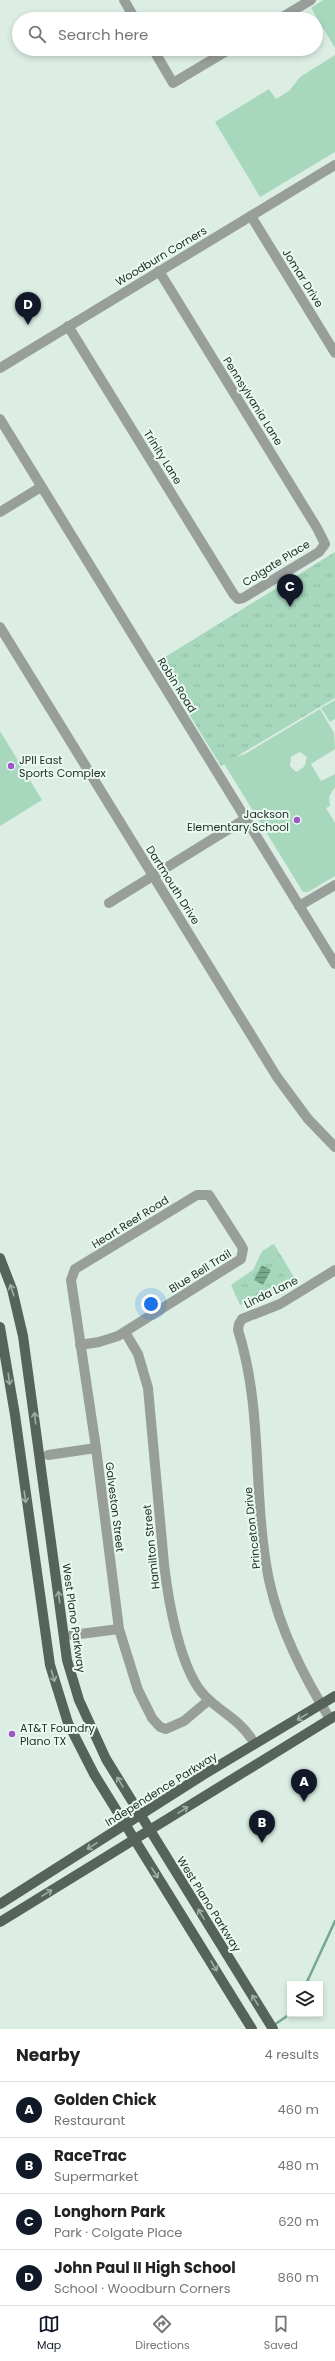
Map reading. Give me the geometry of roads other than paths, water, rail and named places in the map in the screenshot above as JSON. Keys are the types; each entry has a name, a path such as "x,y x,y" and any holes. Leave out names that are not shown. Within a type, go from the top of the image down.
{"main road":[{"name":"West Plano Parkway","path":"0,1258 15,1301 24,1336 70,1674 87,1719 106,1759 149,1831 273,2029"},
{"path":"0,1327 14,1408 50,1665 68,1724 84,1756 134,1840 205,1951 251,2027"},
{"name":"Independence Parkway","path":"0,1904 140,1815 335,1696"},
{"path":"0,1922 332,1717"},
{"path":"193,1933 211,1942 220,1943"},
{"path":"205,1951 216,1952 230,1959"}],"street":[{"path":"124,0 131,12"},
{"path":"291,12 311,0"},
{"path":"157,56 173,83 218,56"},
{"name":"Woodburn Corners","path":"0,368 335,165"},
{"name":"Jomar Drive","path":"251,216 335,353"},
{"name":"Pennsylvania Lane","path":"159,271 317,528 325,544"},
{"name":"Trinity Lane","path":"68,326 238,599"},
{"name":"Robin Road","path":"0,419 335,964"},
{"path":"0,512 41,487"},
{"name":"Colgate Place","path":"238,599 319,552 325,544"},
{"name":"Dartmouth Drive","path":"0,627 277,1077 308,1119 335,1147"},
{"path":"109,903 152,875 245,819"},
{"path":"299,906 335,884"},
{"name":"Heart Reef Road","path":"71,1276 75,1269 197,1195 205,1194 212,1198 241,1245 243,1254"},
{"name":"Blue Bell Trail","path":"80,1345 109,1339 125,1332 238,1262 243,1254"},
{"name":"Linda Lane","path":"239,1324 242,1320 299,1294 335,1271"},
{"name":"Galveston Street","path":"71,1276 96,1448 119,1629 138,1690 152,1718 160,1727 166,1729 184,1722 209,1700"},
{"name":"Princeton Drive","path":"239,1324 251,1381 262,1525 269,1579 286,1636 305,1677 321,1705 332,1717"},
{"name":"Hamilton Street","path":"125,1332 138,1354 148,1388 168,1593 190,1670 200,1691 209,1700 236,1720 251,1738"},
{"path":"48,1455 96,1448"},
{"path":"72,1635 119,1629"}],"waterway":[{"path":"307,1981 335,1921"},
{"path":"274,2025 287,2016"}],"place":[{"name":"John Paul II High School","path":"28,325"},
{"name":"Longhorn Park","path":"290,607"},
{"name":"JPII East Sports Complex","path":"11,766"},
{"name":"Jackson Elementary School","path":"297,820"},
{"name":"AT&T Foundry Plano TX","path":"12,1734"},
{"name":"Golden Chick","path":"304,1802"},
{"name":"RaceTrac","path":"262,1843"}]}
